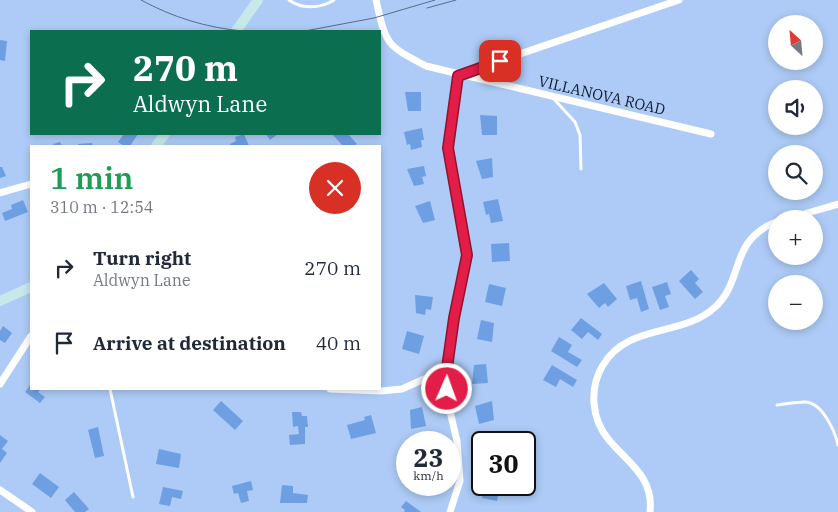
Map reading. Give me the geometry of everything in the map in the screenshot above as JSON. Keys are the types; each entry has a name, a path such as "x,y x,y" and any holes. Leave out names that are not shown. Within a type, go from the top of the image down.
{"main road":[{"path":"237,30 258,0"},
{"path":"0,301 30,287"}],"street":[{"name":"VILLANOVA ROAD","path":"376,0 384,31 392,46 426,66 458,76 711,134"},
{"path":"450,512 460,482 457,441 448,403 446,375 454,318 467,255 448,148 458,76 679,0"},
{"path":"0,193 30,184"},
{"path":"820,210 838,205"},
{"path":"650,512 650,496 643,477 633,463 605,435 598,421 594,396 598,375 609,356 624,343 653,331 696,319 715,307 728,288 746,245 757,232 768,226"},
{"path":"0,384 30,338"},
{"path":"356,390 381,391 402,389 424,379 446,375"},
{"path":"0,490 32,512"}],"lane":[{"path":"289,0 298,7 317,6 330,1"},
{"path":"553,98 575,122 580,135 581,169"},
{"path":"110,390 133,497"},
{"path":"777,405 806,402 814,404 833,430 838,445"}],"building":[{"path":"0,40 7,41 5,61 0,60"},
{"path":"405,92 421,92 421,111 408,111"},
{"path":"480,115 497,116 497,135 482,135"},
{"path":"422,128 424,140 421,140 422,147 411,150 410,144 407,145 404,132"},
{"path":"123,135 137,135 131,145 122,145 118,142"},
{"path":"244,135 249,145 230,145 236,141 235,137"},
{"path":"267,135 277,135 270,140"},
{"path":"333,135 349,135 357,144 356,145 342,145"},
{"path":"60,142 62,145 54,145"},
{"path":"92,143 93,145 78,145"},
{"path":"492,158 493,177 482,179 476,161"},
{"path":"424,166 426,176 422,177 424,184 414,186 407,169"},
{"path":"0,167 2,167 6,176 0,178"},
{"path":"498,199 503,221 491,223 489,214 486,215 483,202"},
{"path":"23,200 28,212 5,221 2,213 12,209 11,205"},
{"path":"430,201 435,220 423,223 415,206"},
{"path":"509,243 510,261 492,262 491,244"},
{"path":"691,270 699,279 695,283 703,292 695,299 679,281"},
{"path":"641,281 649,309 641,312 637,298 630,300 626,286"},
{"path":"667,282 671,294 665,296 669,307 660,310 652,287"},
{"path":"604,283 617,299 608,307 605,303 599,308 587,294"},
{"path":"489,284 506,288 502,306 485,302"},
{"path":"415,295 433,297 431,310 426,309 425,315 416,313"},
{"path":"581,318 602,334 598,340 588,332 582,339 571,330"},
{"path":"481,320 494,323 492,342 477,339"},
{"path":"3,326 12,333 5,343 0,340 0,331"},
{"path":"407,331 424,336 419,354 402,349"},
{"path":"559,337 572,345 568,352 582,360 577,367 551,351"},
{"path":"486,364 488,383 472,384 474,365"},
{"path":"552,365 577,380 573,387 560,379 556,387 543,380"},
{"path":"30,385 30,390 40,390 38,392 45,397 40,403 25,392"},
{"path":"221,401 243,421 235,430 213,410"},
{"path":"492,401 494,420 479,424 475,406"},
{"path":"422,407 426,426 411,429 410,410"},
{"path":"292,412 301,412 302,416 307,416 308,427 305,427 305,444 290,445 289,435 299,434 298,426 293,427"},
{"path":"371,415 376,433 351,439 347,425 365,420 364,417"},
{"path":"98,427 104,456 95,458 88,430"},
{"path":"0,435 8,441 2,449 7,453 0,463"},
{"path":"159,449 181,454 179,468 156,464"},
{"path":"40,473 59,487 51,498 32,484"},
{"path":"251,481 253,490 247,491 249,501 241,503 238,493 234,494 232,486"},
{"path":"282,485 293,486 293,493 308,495 307,503 280,503"},
{"path":"163,487 183,491 181,499 172,497 170,506 159,504"},
{"path":"74,492 89,509 85,512 75,512 65,500"},
{"path":"482,496 498,496 497,501 482,498"},
{"path":"406,501 421,512 404,512 405,510 401,507"}],"tram line":[{"path":"141,0 165,12 190,21 236,30"},
{"path":"310,30 374,18 435,0"},
{"path":"427,8 456,0"}],"route":[{"path":"447,389 446,375 454,318 467,255 448,148 458,76 500,61"}]}
